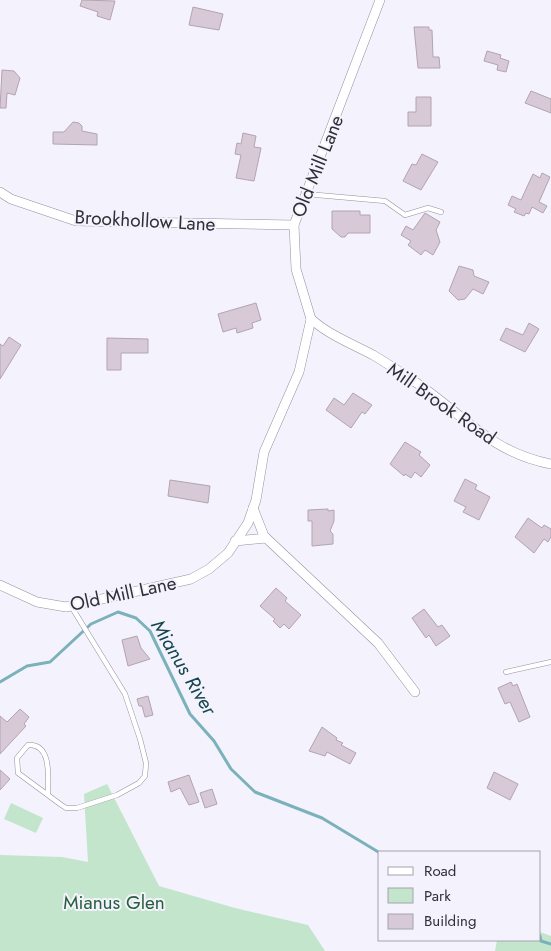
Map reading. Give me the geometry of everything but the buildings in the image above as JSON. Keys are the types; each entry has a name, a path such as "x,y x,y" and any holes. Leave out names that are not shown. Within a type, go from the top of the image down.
{"street":[{"name":"Old Mill Lane","path":"0,584 37,602 51,606 71,606 191,579 209,569 228,553 248,523 253,508 264,452 299,372 310,319 296,269 294,225 380,0"},
{"name":"Brookhollow Lane","path":"0,192 11,199 76,221 294,225"},
{"name":"Mill Brook Road","path":"310,319 322,328 376,357 424,387 490,441 538,461 551,464"},
{"path":"253,508 266,538 378,643 415,692"},
{"path":"235,542 266,538"}],"lane":[{"path":"306,194 385,201 405,215 419,209 433,208 441,212"},
{"path":"48,793 46,759 40,748 34,744 28,745 16,758 16,768 25,778 66,808 77,808 117,795 139,784 144,776 146,763 125,694 71,606"},
{"path":"506,672 551,662"}],"green space":[{"name":"Mianus Glen","path":"107,784 159,886 235,908 308,925 325,951 0,951 0,855 62,857 88,862 84,794"},
{"path":"11,803 43,818 36,833 4,819"},
{"path":"541,932 551,936 551,951 495,951 497,941 541,941"}],"waterway":[{"name":"Mianus River","path":"0,682 27,666 50,662 91,624 118,612 136,618 150,631 190,714 214,741 231,769 255,792 322,818 378,852"},
{"name":"Mianus River","path":"541,941 551,944"}]}
